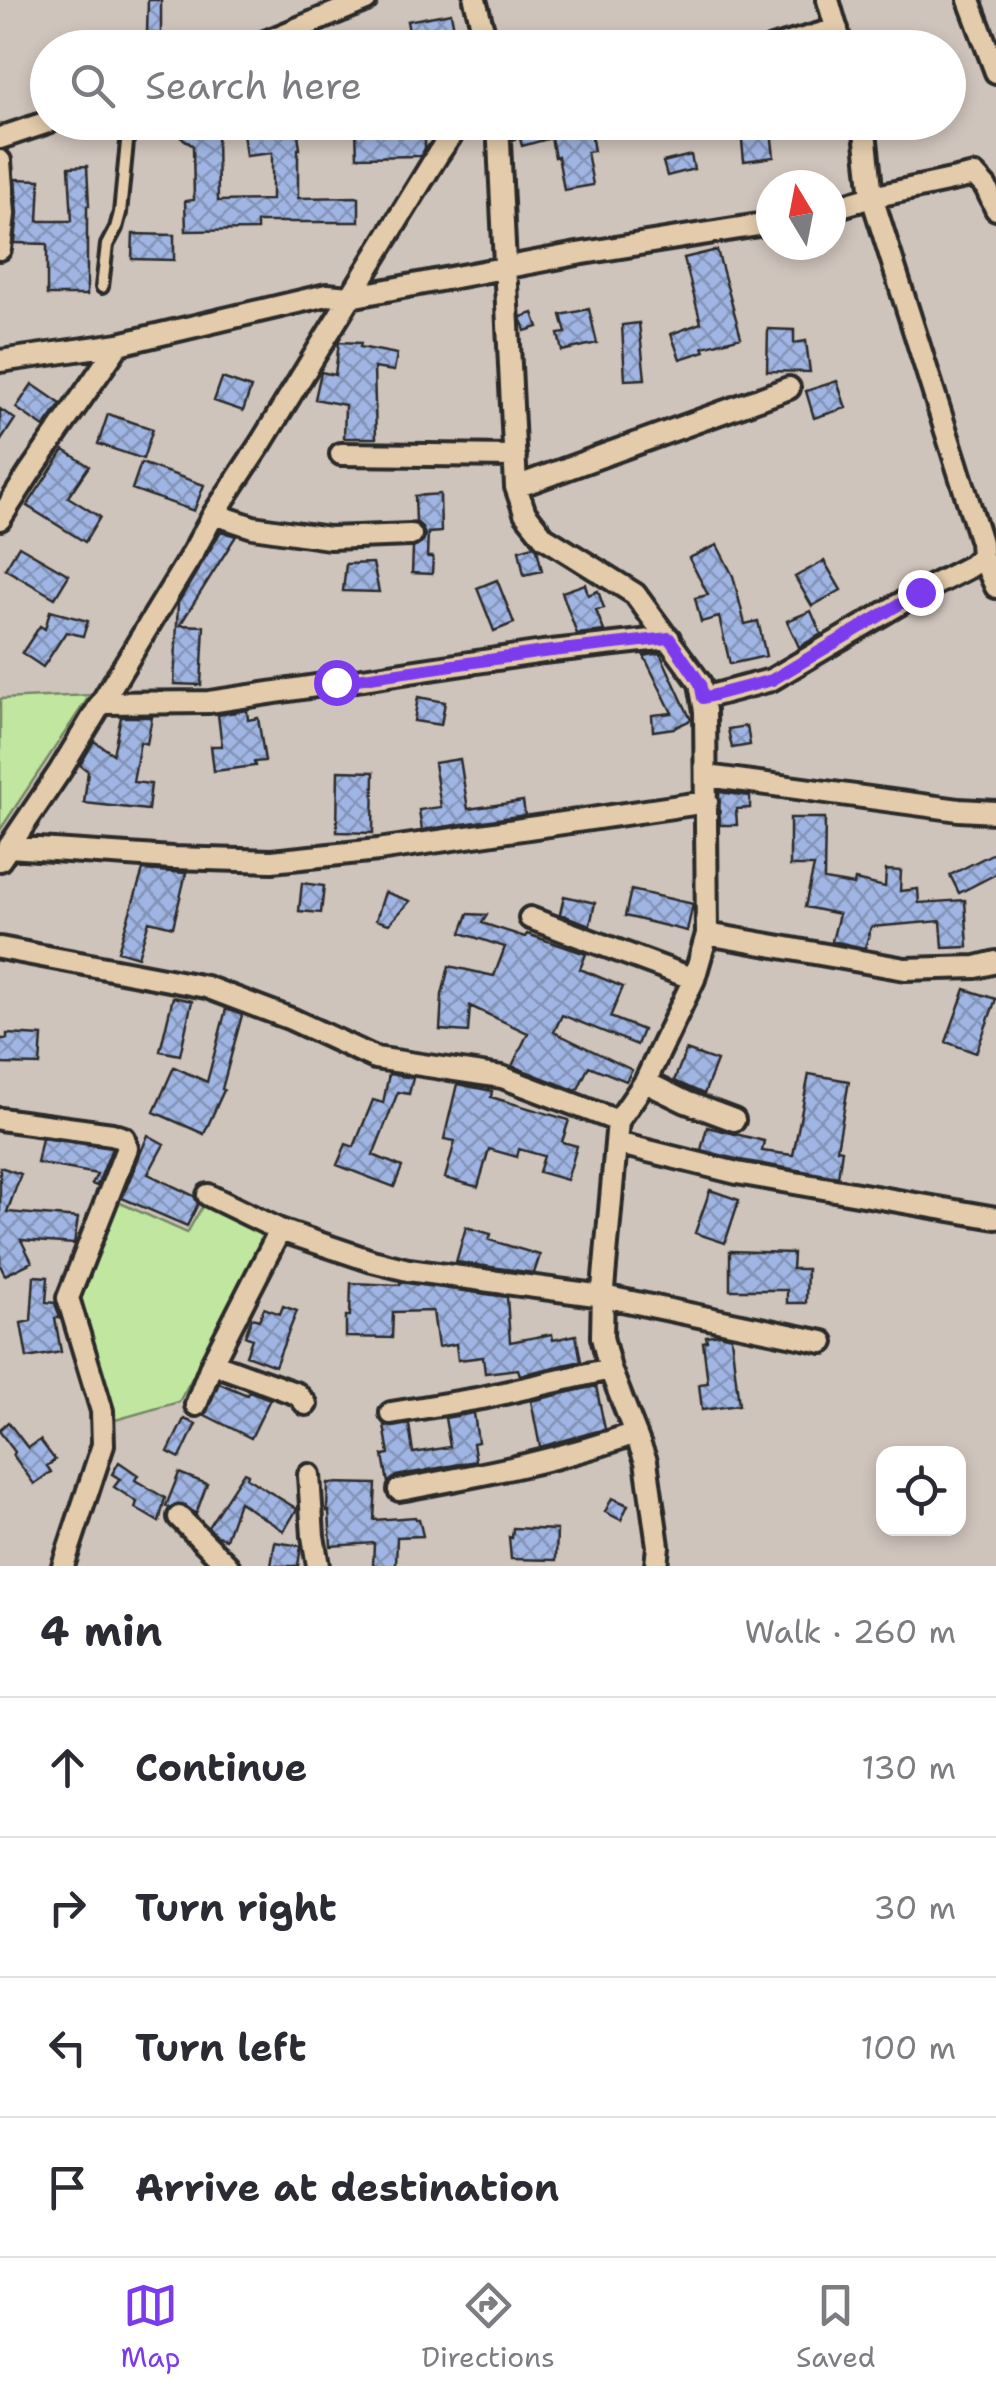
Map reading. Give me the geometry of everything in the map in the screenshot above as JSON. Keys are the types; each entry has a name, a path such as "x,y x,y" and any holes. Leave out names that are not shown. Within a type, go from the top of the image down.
{"street":[{"path":"294,30 366,0"},
{"path":"475,0 483,30"},
{"path":"828,0 837,30"},
{"path":"969,0 996,72"},
{"path":"0,138 30,128"},
{"path":"4,854 60,771 214,514 448,140"},
{"path":"499,140 516,487 526,513 544,537 635,594 700,683 705,711 707,934 694,979 644,1082 618,1121 603,1296 602,1337 610,1368 646,1461 658,1546 656,1566"},
{"path":"866,140 872,198 981,542 982,556 996,588"},
{"path":"0,162 4,214 0,249"},
{"path":"846,205 996,167"},
{"path":"974,175 986,187 996,209"},
{"path":"0,361 119,344 328,295 350,297 507,266 756,226"},
{"path":"0,520 119,344"},
{"path":"516,487 789,388"},
{"path":"341,454 514,456"},
{"path":"214,514 253,527 329,538 411,536"},
{"path":"703,698 772,680 971,566 982,556"},
{"path":"102,703 209,702 543,652 669,638"},
{"path":"706,776 996,812"},
{"path":"4,854 272,861 378,850 707,802"},
{"path":"530,918 694,979"},
{"path":"707,934 905,968 976,967 996,962"},
{"path":"0,948 206,987 291,1019 375,1058 502,1077 618,1121"},
{"path":"644,1082 734,1120"},
{"path":"0,1120 112,1134 124,1138 128,1148 68,1298 102,1411 103,1445 64,1566"},
{"path":"616,1143 736,1173 996,1218"},
{"path":"208,1194 280,1230 408,1270 603,1296 823,1342"},
{"path":"196,1405 212,1363 280,1230"},
{"path":"212,1363 297,1394 306,1404"},
{"path":"391,1413 482,1398 610,1368"},
{"path":"399,1490 543,1461 635,1433"},
{"path":"309,1475 312,1536 318,1566"},
{"path":"179,1518 228,1566"}],"lane":[{"path":"102,286 107,244 120,213 128,140"}],"green space":[{"path":"90,695 0,830 0,699"},
{"path":"206,1200 272,1230 179,1402 112,1421 81,1298 116,1201 187,1233"}],"building":[{"path":"148,0 161,0 161,30 147,30"},
{"path":"451,13 454,30 409,30 407,21"},
{"path":"185,140 217,140 218,201 272,200 272,153 246,156 244,140 299,140 298,198 359,197 359,222 257,222 257,230 186,231 185,201 194,200 193,146"},
{"path":"356,140 425,140 421,156 357,157"},
{"path":"520,140 544,140 522,146"},
{"path":"551,140 592,140 594,151 587,152 593,185 564,190 558,156 555,157"},
{"path":"742,140 772,140 774,157 744,161"},
{"path":"691,155 694,169 667,176 663,162"},
{"path":"87,166 87,295 47,295 47,244 15,243 15,179 40,180 38,221 72,221 69,167"},
{"path":"133,234 174,235 174,260 132,259"},
{"path":"717,250 741,337 703,347 705,351 680,359 671,334 701,323 684,258"},
{"path":"589,309 597,343 562,351 558,334 566,333 561,315"},
{"path":"533,313 538,327 525,331 521,317"},
{"path":"639,323 645,379 625,380 622,325"},
{"path":"768,329 794,330 794,343 806,341 810,372 767,371"},
{"path":"339,342 361,343 360,347 397,354 394,371 374,368 376,438 344,438 345,405 315,399 321,372 335,375"},
{"path":"222,378 251,388 243,411 214,401"},
{"path":"837,381 846,408 814,418 806,391"},
{"path":"32,384 61,404 44,427 16,408"},
{"path":"0,409 15,419 0,442"},
{"path":"108,414 153,429 143,459 98,444"},
{"path":"64,450 89,466 68,497 100,517 85,542 27,506"},
{"path":"141,463 204,485 194,511 132,489"},
{"path":"440,494 441,532 428,533 427,557 433,557 432,574 412,573 413,548 423,542 425,535 416,522 415,496"},
{"path":"221,531 236,536 180,625 204,626 201,685 174,684 178,603"},
{"path":"717,545 733,576 745,624 758,621 766,656 730,664 719,617 701,622 695,598 708,595 689,558"},
{"path":"19,546 69,575 55,598 5,569"},
{"path":"534,546 542,571 524,575 519,550"},
{"path":"824,561 841,590 812,606 795,577"},
{"path":"373,563 379,592 343,591 346,564"},
{"path":"497,580 514,623 494,631 477,588"},
{"path":"585,584 588,595 598,591 604,608 596,610 604,631 577,634 562,592"},
{"path":"50,611 88,621 83,636 66,632 43,667 22,653 40,626 45,629"},
{"path":"811,611 821,634 799,647 787,621"},
{"path":"660,653 691,720 653,731 652,715 672,713 644,656"},
{"path":"418,697 445,702 441,725 414,721"},
{"path":"247,710 248,720 258,718 265,761 214,771 211,746 222,746 218,715"},
{"path":"121,717 152,717 147,744 140,742 133,782 151,784 148,810 84,803 88,771 80,765 94,741 113,754"},
{"path":"747,726 750,745 732,748 728,729"},
{"path":"460,759 468,809 523,801 525,815 422,830 419,810 441,807 434,763"},
{"path":"338,771 374,772 373,833 337,832"},
{"path":"719,792 750,796 750,808 736,809 737,825 720,825"},
{"path":"790,818 825,818 824,880 854,885 855,880 885,887 886,870 901,871 900,891 918,889 919,903 965,900 968,947 943,948 941,921 871,927 865,948 832,941 839,914 805,907 814,866 790,866"},
{"path":"996,852 996,874 959,893 950,875"},
{"path":"143,870 186,873 173,927 149,921 138,957 118,951"},
{"path":"302,883 324,886 321,913 299,911"},
{"path":"631,890 693,904 687,931 625,916"},
{"path":"385,892 410,901 389,924 376,920"},
{"path":"564,896 595,903 590,925 560,914"},
{"path":"468,914 487,915 482,923 586,954 580,969 623,987 610,1017 643,1030 637,1045 562,1015 554,1032 632,1070 626,1081 589,1066 577,1091 512,1066 528,1033 470,1006 468,1032 440,1030 449,966 494,976 505,947 461,933"},
{"path":"965,989 996,999 976,1053 946,1042"},
{"path":"173,997 192,1001 180,1055 160,1051"},
{"path":"226,1009 242,1015 224,1090 204,1134 154,1112 174,1067 207,1082"},
{"path":"7,1034 42,1036 40,1065 0,1064 0,1039 7,1039"},
{"path":"686,1050 717,1061 704,1094 674,1081"},
{"path":"389,1074 413,1078 409,1094 398,1092 373,1155 402,1167 394,1187 337,1165 346,1144 354,1147 373,1100 383,1103"},
{"path":"809,1074 849,1081 837,1149 842,1150 838,1177 701,1150 707,1127 764,1141 762,1151 793,1155"},
{"path":"457,1084 492,1091 491,1097 569,1120 562,1142 577,1146 567,1180 539,1172 544,1156 519,1149 517,1157 489,1149 478,1187 445,1178 455,1141 444,1139"},
{"path":"148,1135 164,1144 148,1174 194,1196 198,1204 187,1226 122,1198"},
{"path":"42,1138 112,1148 97,1186 92,1184 97,1174 37,1163"},
{"path":"0,1167 21,1174 7,1212 78,1218 74,1244 21,1240 32,1262 5,1275 0,1265"},
{"path":"710,1190 739,1200 725,1243 695,1233"},
{"path":"466,1227 491,1234 489,1240 540,1255 534,1273 456,1262"},
{"path":"730,1251 793,1253 792,1269 807,1269 806,1303 787,1303 787,1290 730,1290"},
{"path":"34,1276 48,1277 46,1302 55,1303 60,1318 55,1318 61,1352 27,1358 21,1323 31,1321"},
{"path":"400,1282 507,1297 510,1342 552,1334 553,1340 576,1335 581,1361 520,1375 518,1369 485,1373 483,1357 458,1360 456,1344 438,1347 433,1311 393,1312 392,1338 346,1337 351,1283"},
{"path":"283,1306 297,1311 275,1366 246,1355 252,1339 245,1336 252,1318 259,1320 264,1308 280,1314"},
{"path":"706,1336 731,1337 739,1405 702,1410 699,1384 708,1383 703,1342 707,1341"},
{"path":"219,1383 247,1395 249,1391 270,1399 251,1438 205,1415"},
{"path":"596,1386 605,1429 540,1447 531,1401"},
{"path":"474,1413 476,1461 396,1476 388,1483 383,1455 389,1454 384,1425 409,1424 413,1453 450,1447 445,1418"},
{"path":"184,1419 196,1424 180,1458 168,1452"},
{"path":"8,1422 28,1448 40,1440 55,1460 47,1466 51,1472 34,1484 0,1432"},
{"path":"119,1462 138,1475 135,1480 165,1498 159,1522 135,1508 137,1502 114,1487 120,1479 112,1474"},
{"path":"244,1472 247,1478 297,1509 284,1531 239,1502 226,1539 208,1527"},
{"path":"179,1473 207,1484 196,1514 182,1504 166,1506"},
{"path":"328,1483 376,1484 374,1520 415,1517 423,1536 397,1537 396,1566 373,1566 374,1543 331,1546"},
{"path":"612,1498 628,1505 621,1520 605,1512"},
{"path":"513,1528 557,1530 556,1560 511,1559 509,1537 512,1538"},
{"path":"275,1542 301,1546 298,1566 271,1566"}],"route":[{"path":"336,682 669,638 700,683 703,698 772,680 920,592"}]}
